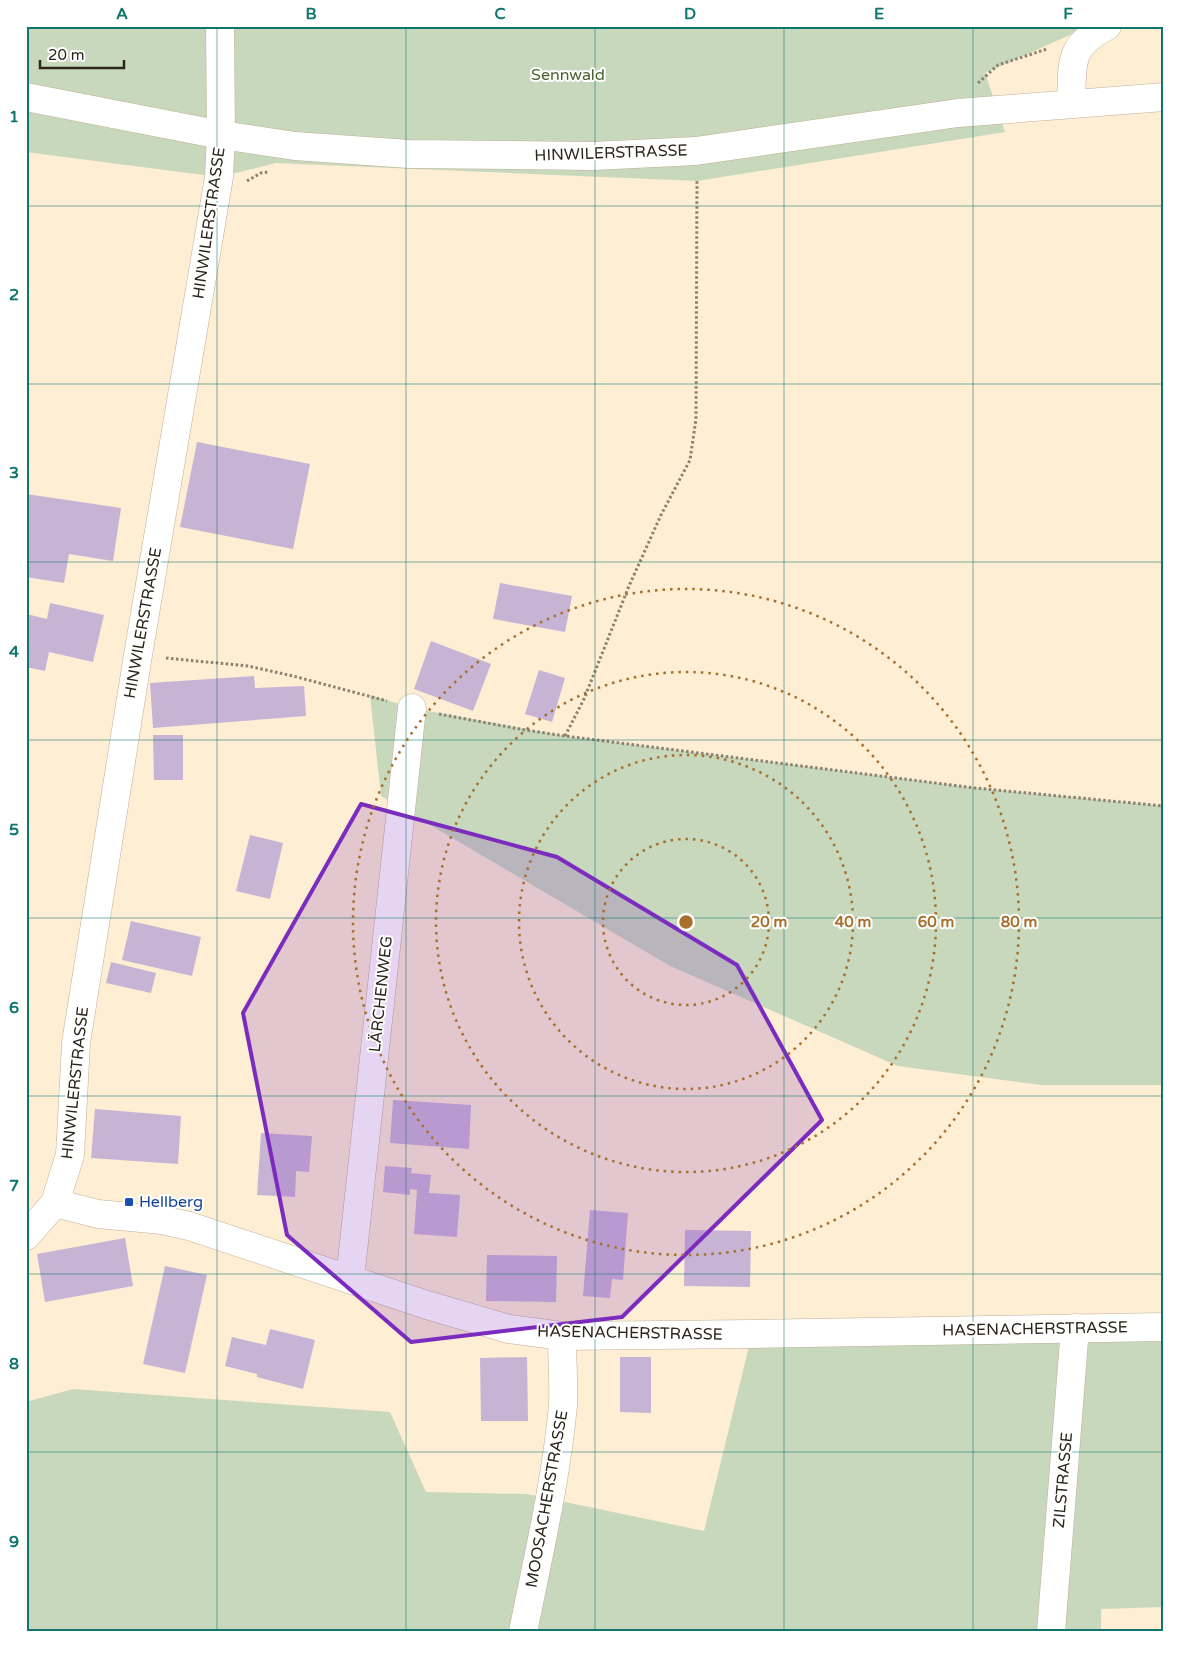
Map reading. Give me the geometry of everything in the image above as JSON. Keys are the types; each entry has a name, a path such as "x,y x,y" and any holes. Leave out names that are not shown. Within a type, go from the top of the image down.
{"street":[{"path":"26,97 221,135 220,26"},
{"path":"1071,103 1073,61 1079,46 1092,34 1107,26"},
{"name":"HINWILERSTRASSE","path":"26,1236 55,1203 70,1155 76,1044 138,655 219,177 221,135 295,146 370,152 593,156 696,151 958,114 1071,103 1164,97"},
{"name":"LÄRCHENWEG","path":"350,1279 412,708"},
{"name":"HASENACHERSTRASSE","path":"55,1203 98,1214 162,1220 189,1226 427,1306 509,1329 562,1336 806,1334 1164,1327"},
{"name":"ZILSTRASSE","path":"1051,1632 1075,1328"},
{"name":"MOOSACHERSTRASSE","path":"523,1632 550,1500 558,1442 563,1403 562,1336"}],"path":[{"path":"975,86 998,65 1069,43 1079,46"},
{"path":"565,736 584,699 629,586 661,515 690,460 696,420 697,181"},
{"path":"138,655 248,666 322,683 412,708 565,736 975,788 1164,806"}],"highlighted area":[{"path":"361,804 557,857 737,965 822,1120 622,1317 411,1342 287,1235 243,1013"}],"green space":[{"name":"Sennwald","path":"26,26 1090,26 985,73 1005,132 697,181 276,163 219,177 26,152"},
{"path":"370,695 412,708 565,736 975,788 1164,806 1164,1085 1041,1085 898,1066 670,966 381,796"},
{"path":"1164,1327 1164,1607 1101,1609 1101,1632 26,1632 26,1402 73,1389 390,1412 426,1492 527,1494 704,1531 752,1334"}],"building":[{"path":"197,442 310,464 293,549 180,527"},
{"path":"26,494 121,508 113,561 69,554 64,583 26,577"},
{"path":"500,583 572,596 565,632 493,619"},
{"path":"50,603 104,615 93,662 49,652 45,671 26,667 26,614 47,619"},
{"path":"431,641 491,664 473,711 414,689"},
{"path":"539,670 565,678 552,722 525,714"},
{"path":"254,676 255,688 304,686 306,716 153,728 150,683"},
{"path":"153,735 183,735 183,780 154,780"},
{"path":"250,835 283,843 270,899 236,891"},
{"path":"131,921 201,937 192,976 122,960"},
{"path":"111,962 156,973 151,993 106,983"},
{"path":"393,1100 471,1105 469,1149 390,1143"},
{"path":"95,1109 181,1116 178,1164 91,1158"},
{"path":"261,1133 312,1136 309,1172 296,1171 295,1197 257,1195"},
{"path":"385,1166 412,1168 411,1173 431,1175 429,1193 460,1195 457,1237 414,1234 417,1190 410,1189 410,1195 383,1192"},
{"path":"590,1210 628,1213 623,1280 612,1279 610,1298 583,1296"},
{"path":"685,1230 751,1231 750,1287 684,1286"},
{"path":"125,1238 133,1286 45,1302 37,1254"},
{"path":"487,1255 557,1256 556,1302 486,1301"},
{"path":"165,1266 207,1275 185,1373 143,1364"},
{"path":"270,1329 315,1340 303,1389 257,1377 257,1374 225,1366 232,1337 266,1345"},
{"path":"527,1357 528,1421 481,1421 480,1358"},
{"path":"620,1357 651,1357 651,1413 620,1412"}],"place":[{"name":"Hellberg","path":"129,1202"}]}
